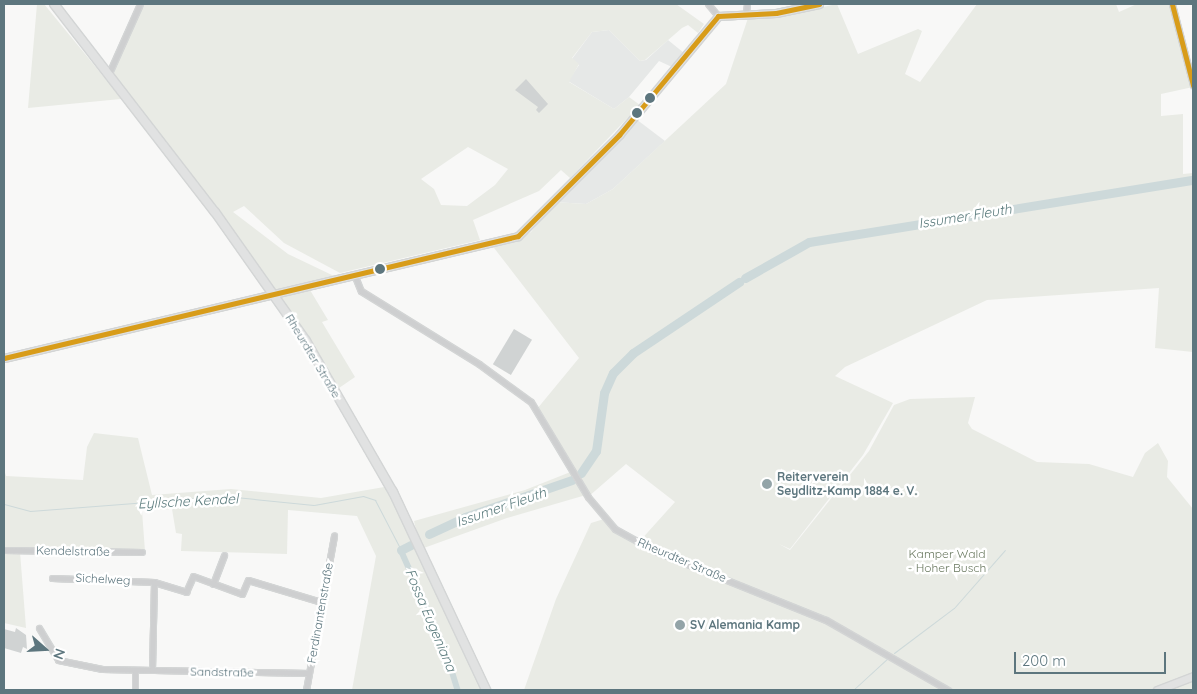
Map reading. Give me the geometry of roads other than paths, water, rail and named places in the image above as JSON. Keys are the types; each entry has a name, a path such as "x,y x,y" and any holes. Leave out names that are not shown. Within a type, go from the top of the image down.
{"main road":[{"name":"Rheurdter Straße","path":"54,4 110,71 274,293 393,492 486,690"}],"street":[{"path":"110,71 140,4"},
{"path":"708,4 718,16"},
{"path":"746,13 747,4"},
{"path":"4,358 354,274 511,239 526,231 619,135 718,16 746,13 776,14 819,4"},
{"path":"1172,4 1193,86"},
{"name":"Rheurdter Straße","path":"354,274 361,291 479,364 531,402 588,498 615,529 655,551 826,620 948,690"},
{"name":"Ferdinantenstraße","path":"306,690 334,536"},
{"name":"Kendelstraße","path":"4,550 142,552"},
{"path":"224,554 212,584 242,594 248,580 321,602"},
{"name":"Sichelweg","path":"52,578 154,582 186,592 193,576 212,584"},
{"path":"152,670 154,582"},
{"name":"Sandstraße","path":"39,628 58,660 136,672 152,670 309,673"},
{"path":"135,690 136,672"},
{"path":"1157,690 1193,676"}],"waterway":[{"name":"Issumer Fleuth","path":"745,278 809,242 1193,180"},
{"name":"Issumer Fleuth","path":"581,473 596,451 604,393 613,373 633,353 739,282"},
{"name":"Issumer Fleuth","path":"429,534 465,517 572,480"},
{"name":"Eyllsche Kendel","path":"4,504 30,511 225,496 314,505 363,496 375,500 401,550"},
{"name":"Issumer Fleuth","path":"401,550 411,545"},
{"name":"Fossa Eugeniana","path":"401,550 445,648 458,690"},
{"path":"894,653 954,608 1005,550"},
{"path":"853,690 887,659"}],"place":[{"name":"Reiterverein Seydlitz-Kamp 1884 e. V.","path":"767,484"},
{"name":"SV Alemania Kamp","path":"680,625"}],"park label":[{"name":"Kamper Wald - Hoher Busch","path":"947,561"}]}
